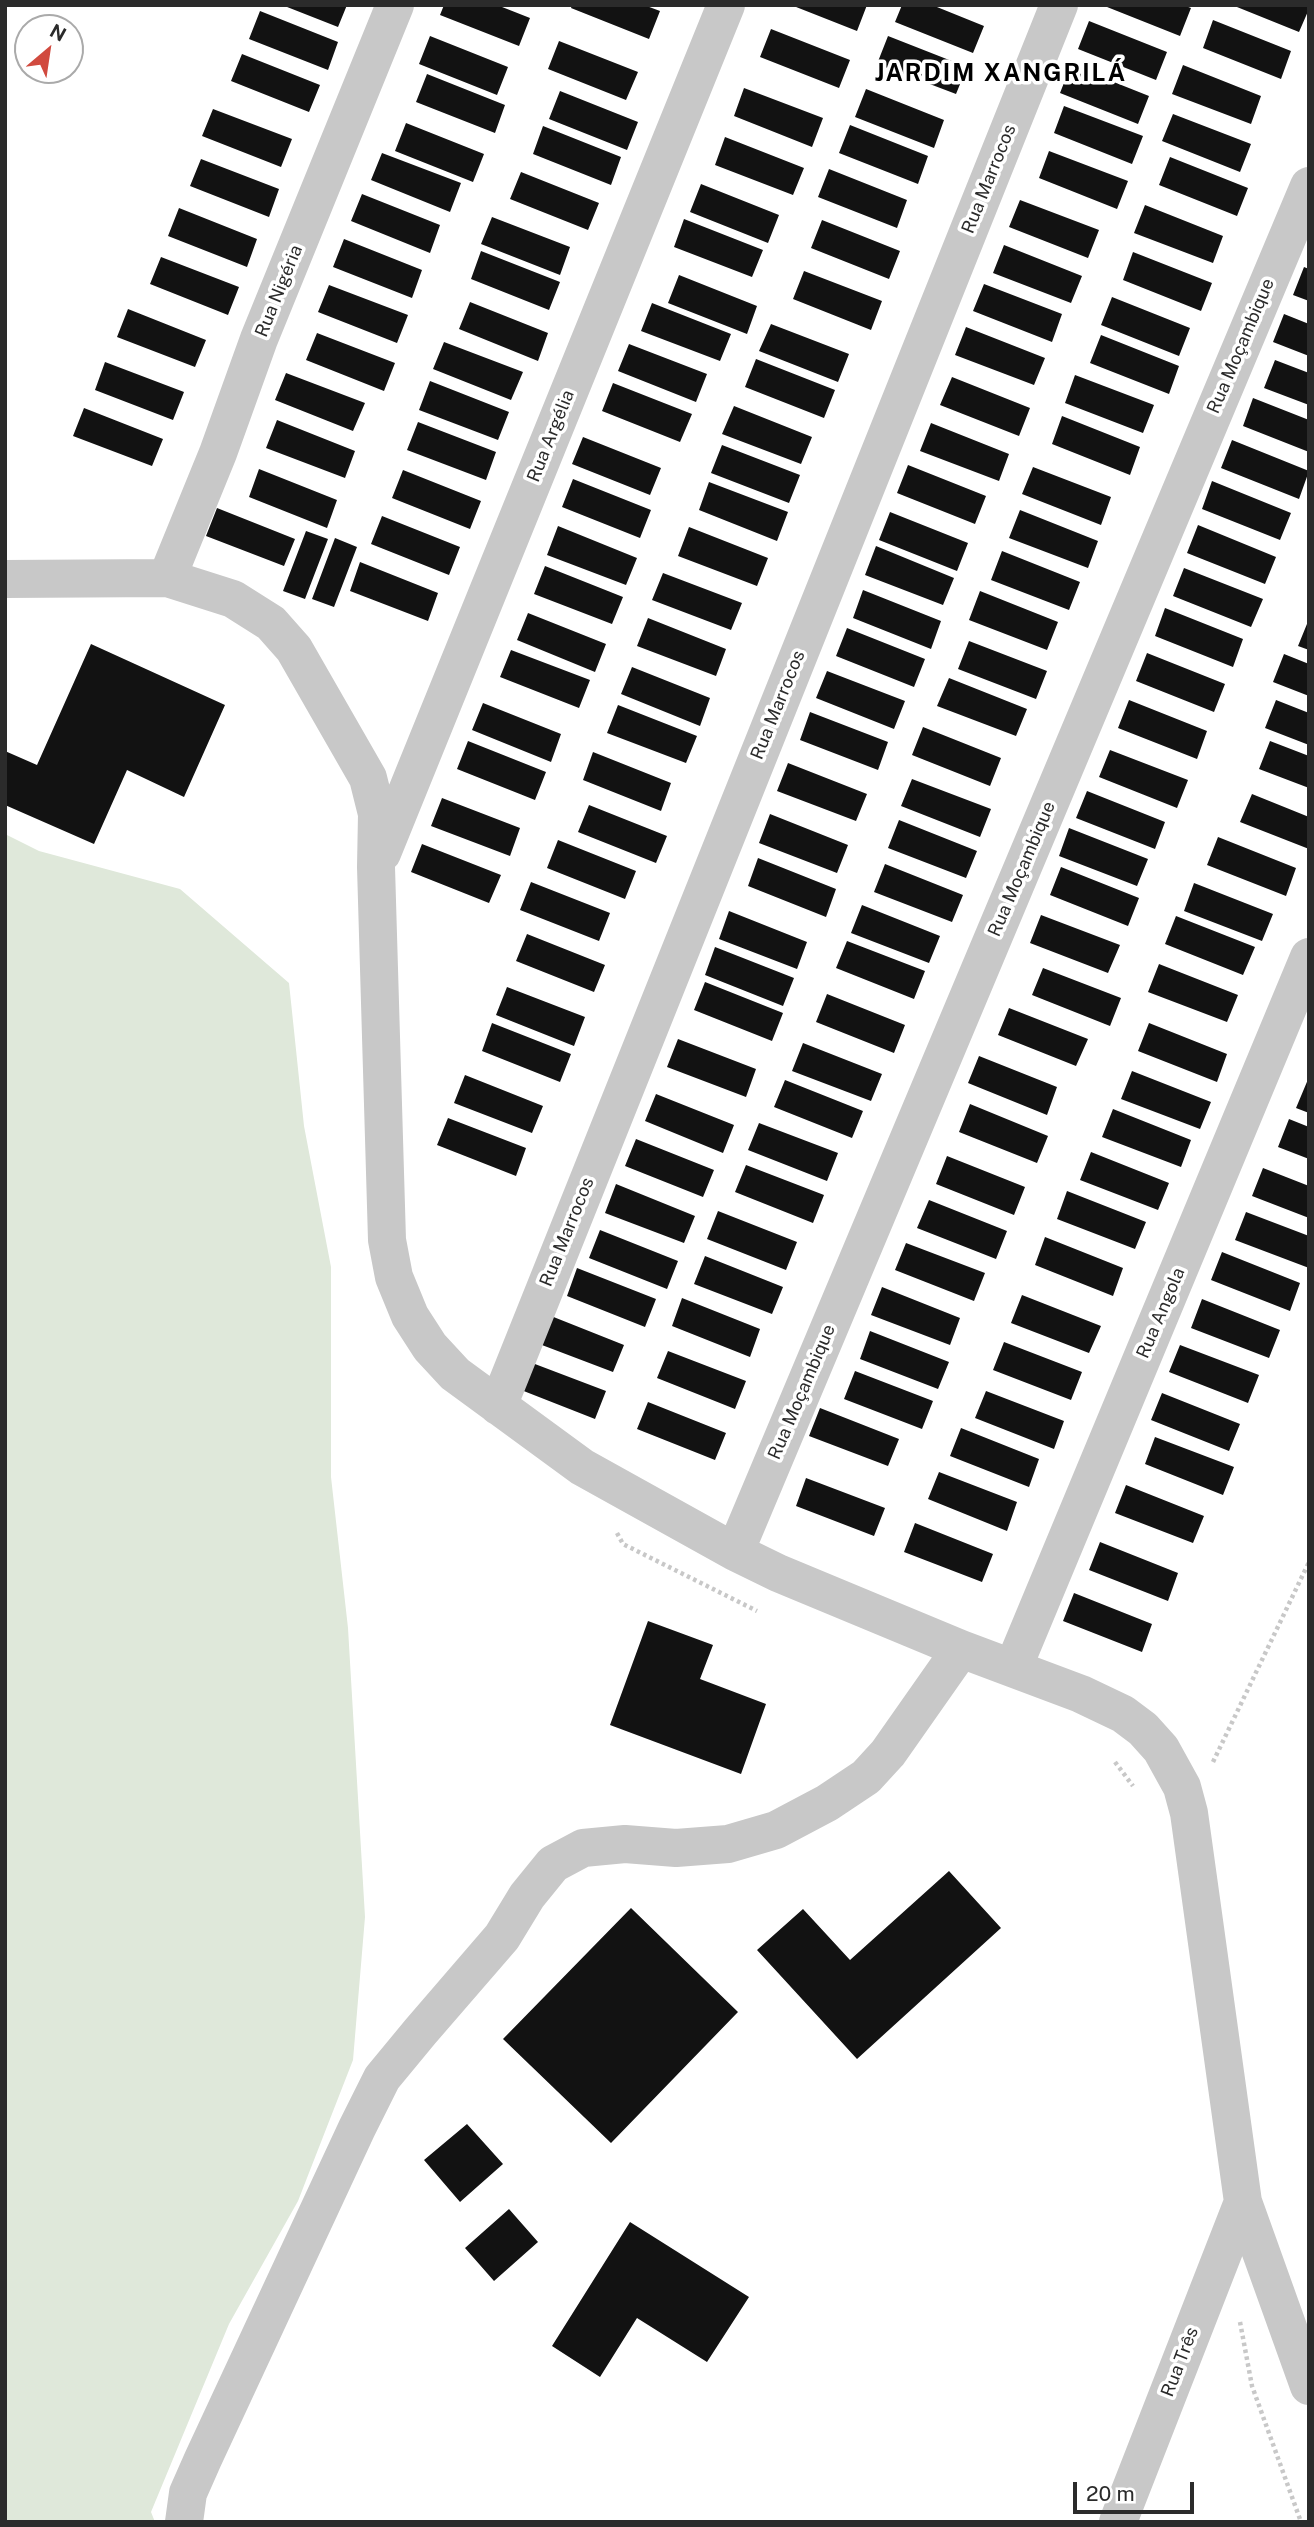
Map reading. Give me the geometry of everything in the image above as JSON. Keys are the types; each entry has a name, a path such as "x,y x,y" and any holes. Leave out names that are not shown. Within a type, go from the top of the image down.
{"street":[{"name":"Rua Nigéria","path":"167,578 218,453 259,339 395,5"},
{"name":"Rua Argélia","path":"376,867 726,5"},
{"name":"Rua Marrocos","path":"498,1406 1059,5"},
{"name":"Rua Moçambique","path":"735,1552 1309,186"},
{"path":"5,579 167,578 233,599 271,623 294,649 368,778 377,814 376,867 387,1240 394,1277 410,1316 430,1347 455,1374 582,1466 735,1552 778,1573 961,1649 1081,1694 1123,1714 1161,1749 1182,1787 1189,1813 1242,2202 1309,2386"},
{"name":"Rua Angola","path":"1013,1668 1309,957"},
{"path":"184,2522 188,2493 203,2459 382,2078 502,1937 527,1896 553,1864 583,1848 625,1844 676,1848 728,1844 776,1830 827,1803 866,1777 888,1753 961,1649"},
{"name":"Rua Três","path":"1118,2522 1242,2202"}],"path":[{"path":"611,1522 623,1544 766,1615"},
{"path":"1189,1813 1309,1562"},
{"path":"1113,1759 1136,1791"},
{"path":"1238,2309 1252,2386 1301,2522"}],"shaded area":[{"path":"5,834 39,851 180,889 289,983 304,1126 331,1267 331,1477 348,1628 365,1917 353,2060 298,2201 229,2324 151,2512 155,2522 5,2522"}],"building":[{"path":"282,5 347,5 338,27"},
{"path":"444,5 497,5 530,18 519,46 440,15"},
{"path":"572,5 644,5 660,11 649,39 571,8"},
{"path":"791,5 867,5 857,31"},
{"path":"902,5 932,5 984,26 973,53 895,22"},
{"path":"1102,5 1183,5 1191,8 1180,36"},
{"path":"1232,5 1309,5 1309,9 1299,32"},
{"path":"260,11 338,42 328,70 249,39"},
{"path":"1213,20 1291,51 1281,79 1203,48"},
{"path":"1089,21 1167,52 1156,80 1078,49"},
{"path":"771,29 850,60 839,88 760,57"},
{"path":"430,36 508,67 497,95 419,64"},
{"path":"888,36 967,67 956,94 877,64"},
{"path":"559,41 638,72 626,100 548,69"},
{"path":"242,54 320,85 309,112 231,81"},
{"path":"1071,65 1149,96 1138,124 1060,93"},
{"path":"1183,65 1261,96 1251,124 1172,94"},
{"path":"427,74 505,105 495,133 416,102"},
{"path":"744,88 823,118 812,147 734,116"},
{"path":"866,89 944,120 934,148 855,117"},
{"path":"560,91 638,122 627,150 549,119"},
{"path":"1064,106 1143,136 1132,164 1054,133"},
{"path":"213,109 292,139 281,167 202,136"},
{"path":"1173,114 1251,144 1240,172 1162,141"},
{"path":"406,123 484,154 473,182 395,151"},
{"path":"850,125 928,156 918,184 839,153"},
{"path":"543,126 621,157 611,185 533,154"},
{"path":"725,137 804,168 793,195 715,165"},
{"path":"1049,151 1128,181 1117,209 1039,178"},
{"path":"382,153 461,183 450,212 371,180"},
{"path":"1170,157 1248,188 1237,216 1159,185"},
{"path":"201,159 279,189 269,217 190,186"},
{"path":"829,169 907,200 897,228 818,197"},
{"path":"521,172 599,203 588,230 510,199"},
{"path":"701,184 779,215 768,243 690,212"},
{"path":"362,194 440,225 430,253 351,221"},
{"path":"1020,200 1099,230 1088,258 1009,227"},
{"path":"1145,205 1223,236 1213,263 1134,233"},
{"path":"179,208 257,239 247,267 168,236"},
{"path":"492,217 570,247 560,275 481,244"},
{"path":"684,219 763,250 752,277 674,247"},
{"path":"822,220 900,251 889,279 811,248"},
{"path":"344,239 422,270 412,298 333,267"},
{"path":"1004,245 1082,276 1071,303 993,273"},
{"path":"481,251 560,282 549,310 471,279"},
{"path":"1133,252 1212,283 1201,311 1123,280"},
{"path":"161,257 239,287 228,315 150,284"},
{"path":"1304,267 1309,269 1309,301 1293,295"},
{"path":"804,271 882,301 871,330 793,299"},
{"path":"679,275 757,306 747,334 668,303"},
{"path":"984,284 1062,314 1052,342 973,311"},
{"path":"329,285 408,315 397,343 318,312"},
{"path":"1112,297 1190,328 1179,356 1101,325"},
{"path":"470,302 548,333 538,361 459,329"},
{"path":"652,303 731,334 720,361 641,331"},
{"path":"128,309 206,340 195,367 117,337"},
{"path":"1284,314 1309,324 1309,356 1273,342"},
{"path":"771,324 849,354 838,382 759,351"},
{"path":"966,327 1045,358 1034,385 955,355"},
{"path":"317,333 395,363 384,391 306,360"},
{"path":"1101,335 1179,366 1169,394 1090,363"},
{"path":"444,342 523,372 511,400 433,369"},
{"path":"629,344 707,374 696,402 618,371"},
{"path":"756,359 835,390 824,418 745,387"},
{"path":"1275,360 1309,373 1309,405 1264,388"},
{"path":"105,362 184,392 173,420 95,390"},
{"path":"286,373 365,403 353,431 275,400"},
{"path":"1075,375 1154,405 1143,433 1065,403"},
{"path":"952,377 1030,408 1019,436 940,405"},
{"path":"430,381 509,412 498,440 419,410"},
{"path":"613,383 692,414 680,442 602,411"},
{"path":"1253,398 1309,420 1309,452 1243,426"},
{"path":"734,406 812,437 801,464 722,434"},
{"path":"84,408 163,439 152,466 73,436"},
{"path":"1062,416 1140,447 1130,475 1052,444"},
{"path":"277,420 355,451 345,478 266,448"},
{"path":"418,422 496,452 486,480 407,450"},
{"path":"931,423 1009,454 999,481 920,451"},
{"path":"583,437 661,468 650,495 572,464"},
{"path":"1232,440 1309,471 1299,499 1221,468"},
{"path":"722,445 800,475 789,503 711,473"},
{"path":"908,465 986,496 975,524 897,493"},
{"path":"1033,467 1111,497 1101,525 1022,494"},
{"path":"259,469 337,500 327,528 249,497"},
{"path":"403,470 481,501 470,529 392,498"},
{"path":"573,479 651,510 640,538 562,507"},
{"path":"1212,481 1291,513 1280,540 1202,509"},
{"path":"709,482 788,512 777,541 699,510"},
{"path":"217,508 295,539 284,566 206,536"},
{"path":"1020,510 1098,541 1088,568 1009,538"},
{"path":"890,512 968,543 957,571 879,540"},
{"path":"382,516 460,547 449,575 371,544"},
{"path":"1198,525 1276,557 1265,584 1187,553"},
{"path":"558,526 637,558 626,585 547,555"},
{"path":"689,527 768,558 757,586 678,556"},
{"path":"306,531 328,539 305,599 283,591"},
{"path":"335,538 357,547 334,607 312,599"},
{"path":"876,546 954,578 943,605 865,575"},
{"path":"1002,551 1080,582 1069,610 991,580"},
{"path":"360,562 438,593 428,621 350,591"},
{"path":"545,566 623,597 612,624 534,594"},
{"path":"1184,568 1263,599 1251,627 1173,596"},
{"path":"663,573 742,603 731,630 652,600"},
{"path":"863,590 941,621 931,649 853,618"},
{"path":"980,591 1058,622 1047,650 969,620"},
{"path":"1165,608 1243,639 1233,667 1155,636"},
{"path":"528,613 606,644 595,672 517,640"},
{"path":"648,618 726,649 716,676 637,646"},
{"path":"1309,619 1309,650 1298,646"},
{"path":"847,628 925,659 914,687 836,656"},
{"path":"969,641 1047,671 1036,699 958,669"},
{"path":"91,644 225,705 184,797 127,770 94,844 5,805 5,751 37,765"},
{"path":"511,650 590,680 579,708 500,677"},
{"path":"1147,653 1225,684 1214,712 1136,681"},
{"path":"1284,654 1309,664 1309,696 1273,682"},
{"path":"632,667 710,698 700,726 621,694"},
{"path":"827,671 905,701 894,729 816,698"},
{"path":"949,678 1027,709 1016,736 937,706"},
{"path":"1129,700 1207,731 1197,759 1118,728"},
{"path":"1276,700 1309,713 1309,745 1265,728"},
{"path":"483,703 561,734 551,762 472,730"},
{"path":"618,705 697,736 686,763 607,733"},
{"path":"810,712 888,742 878,770 800,740"},
{"path":"923,727 1001,758 990,786 912,755"},
{"path":"468,741 546,772 535,800 457,769"},
{"path":"1270,741 1309,756 1309,788 1259,769"},
{"path":"1110,750 1188,780 1177,808 1099,777"},
{"path":"593,752 671,783 661,811 583,780"},
{"path":"788,763 867,794 856,821 777,791"},
{"path":"912,779 991,809 980,837 901,806"},
{"path":"1087,791 1165,822 1155,849 1076,818"},
{"path":"1252,794 1309,817 1309,849 1240,822"},
{"path":"442,798 520,828 510,856 431,826"},
{"path":"589,805 667,836 656,863 578,832"},
{"path":"770,814 848,845 837,873 759,843"},
{"path":"899,820 977,851 966,878 888,848"},
{"path":"1069,828 1148,859 1137,886 1059,856"},
{"path":"1218,837 1296,868 1286,896 1207,865"},
{"path":"558,840 636,871 625,899 547,868"},
{"path":"422,844 501,875 489,903 411,872"},
{"path":"758,858 836,889 826,917 748,886"},
{"path":"885,864 963,895 952,922 874,892"},
{"path":"1061,867 1139,898 1128,926 1050,895"},
{"path":"531,882 610,913 599,941 520,910"},
{"path":"1194,883 1273,914 1262,941 1184,911"},
{"path":"862,905 940,936 929,963 851,933"},
{"path":"729,911 807,942 797,969 719,939"},
{"path":"1041,915 1120,945 1108,973 1030,943"},
{"path":"1176,916 1255,947 1243,975 1165,944"},
{"path":"527,934 605,965 594,992 516,961"},
{"path":"847,941 925,971 914,999 836,968"},
{"path":"715,947 794,978 783,1006 705,975"},
{"path":"1159,964 1238,995 1227,1022 1148,992"},
{"path":"1043,968 1121,998 1110,1026 1032,995"},
{"path":"705,982 783,1013 772,1041 694,1010"},
{"path":"507,987 585,1017 574,1046 496,1015"},
{"path":"827,994 905,1025 894,1053 816,1022"},
{"path":"1009,1008 1088,1039 1076,1066 998,1035"},
{"path":"492,1023 571,1054 560,1082 482,1051"},
{"path":"1149,1023 1227,1054 1217,1082 1138,1051"},
{"path":"678,1039 756,1069 746,1097 667,1067"},
{"path":"803,1043 882,1074 871,1101 792,1071"},
{"path":"979,1056 1057,1087 1047,1115 968,1083"},
{"path":"1132,1071 1211,1102 1200,1129 1121,1099"},
{"path":"465,1075 543,1106 532,1133 454,1103"},
{"path":"1309,1077 1309,1113 1296,1108"},
{"path":"785,1080 863,1111 852,1138 774,1107"},
{"path":"656,1094 734,1125 723,1153 645,1121"},
{"path":"970,1104 1048,1136 1037,1163 959,1132"},
{"path":"1113,1109 1191,1140 1181,1167 1102,1137"},
{"path":"448,1118 526,1148 516,1176 437,1145"},
{"path":"1289,1119 1309,1127 1309,1159 1278,1147"},
{"path":"759,1123 838,1153 827,1181 748,1150"},
{"path":"636,1139 714,1170 703,1197 625,1166"},
{"path":"1091,1152 1169,1183 1158,1210 1080,1180"},
{"path":"947,1156 1025,1187 1014,1215 936,1184"},
{"path":"746,1165 824,1195 813,1223 735,1192"},
{"path":"1263,1168 1309,1186 1309,1218 1252,1196"},
{"path":"616,1184 695,1216 684,1243 605,1213"},
{"path":"1067,1191 1146,1222 1135,1249 1057,1219"},
{"path":"929,1200 1007,1231 996,1259 917,1228"},
{"path":"718,1211 797,1242 786,1270 707,1239"},
{"path":"1246,1212 1309,1236 1309,1268 1235,1240"},
{"path":"600,1230 678,1261 667,1289 589,1258"},
{"path":"1045,1237 1123,1268 1113,1296 1035,1265"},
{"path":"906,1243 985,1273 974,1301 895,1270"},
{"path":"1222,1252 1300,1283 1290,1311 1211,1280"},
{"path":"705,1256 783,1287 772,1314 694,1284"},
{"path":"577,1268 656,1299 645,1327 567,1296"},
{"path":"882,1287 960,1318 950,1345 871,1315"},
{"path":"1022,1295 1101,1326 1089,1353 1011,1323"},
{"path":"682,1298 760,1329 750,1357 672,1326"},
{"path":"1202,1299 1280,1330 1269,1358 1191,1328"},
{"path":"546,1314 624,1345 613,1372 534,1342"},
{"path":"870,1331 949,1362 938,1389 860,1359"},
{"path":"1004,1342 1082,1372 1071,1400 993,1370"},
{"path":"1180,1345 1259,1375 1248,1403 1169,1372"},
{"path":"668,1351 746,1381 735,1409 657,1378"},
{"path":"527,1361 606,1391 595,1419 516,1388"},
{"path":"855,1371 933,1401 922,1429 844,1399"},
{"path":"986,1391 1064,1421 1054,1449 975,1418"},
{"path":"1162,1393 1240,1424 1229,1451 1151,1420"},
{"path":"648,1402 726,1433 715,1460 637,1429"},
{"path":"820,1408 899,1439 888,1466 809,1436"},
{"path":"961,1428 1039,1459 1029,1487 950,1456"},
{"path":"1155,1437 1234,1467 1223,1495 1145,1464"},
{"path":"939,1472 1017,1502 1007,1531 928,1499"},
{"path":"806,1478 885,1508 874,1536 796,1506"},
{"path":"1126,1485 1204,1516 1193,1543 1115,1513"},
{"path":"915,1523 993,1554 982,1582 904,1552"},
{"path":"1100,1542 1178,1573 1168,1601 1089,1570"},
{"path":"1074,1593 1152,1624 1142,1652 1063,1621"},
{"path":"648,1621 713,1645 700,1679 766,1704 741,1774 610,1725"},
{"path":"949,1871 1001,1928 857,2059 757,1950 803,1909 850,1960"},
{"path":"631,1908 738,2012 611,2143 503,2039"},
{"path":"467,2124 503,2164 460,2202 424,2160"},
{"path":"509,2209 538,2242 494,2281 465,2248"},
{"path":"630,2222 749,2297 707,2362 637,2318 600,2377 552,2346"}],"district":[{"name":"JARDIM XANGRILÁ","path":"1001,74"}]}
